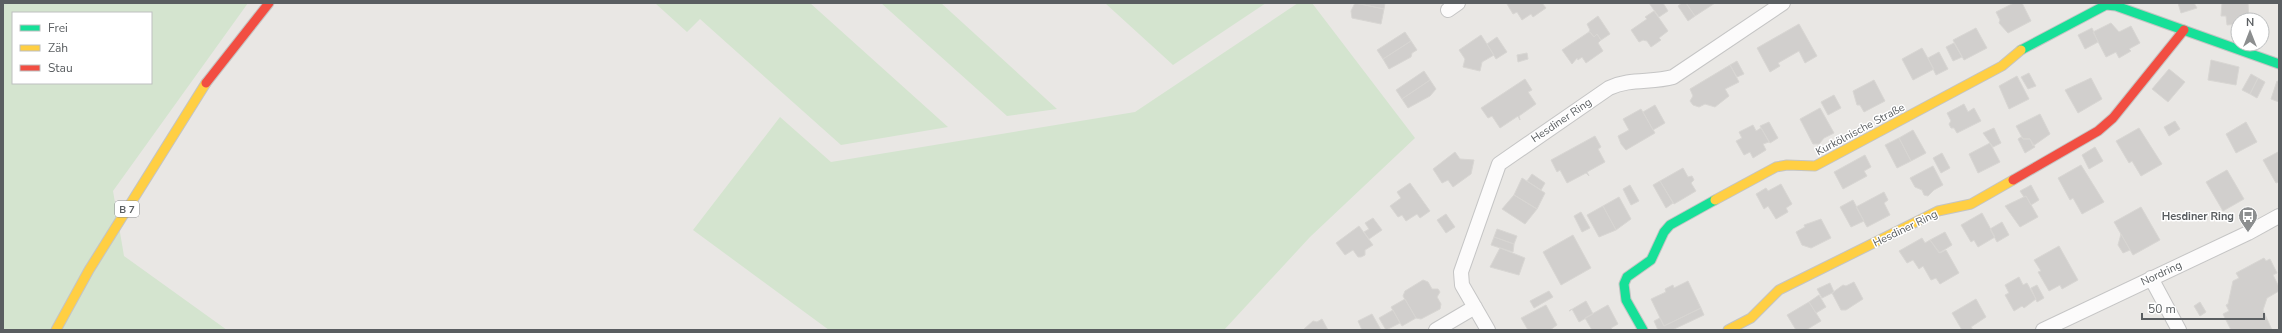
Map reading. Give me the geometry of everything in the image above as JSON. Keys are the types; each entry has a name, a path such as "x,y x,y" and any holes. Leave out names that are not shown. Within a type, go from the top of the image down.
{"street":[{"name":"B 7","path":"56,330 89,270 201,89 269,3"},
{"name":"Hesdiner Ring","path":"1488,330 1462,284 1461,272 1496,170 1503,160 1609,88 1624,82 1658,80 1673,77 1783,3"},
{"name":"Kurkölnische Straße","path":"1643,330 1624,295 1623,286 1628,274 1652,258 1662,233 1670,225 1776,167 1787,165 1815,166 2002,66 2021,50 2106,5 2184,30"},
{"name":"Hesdiner Ring","path":"1728,330 1751,318 1779,290 1938,211 1971,204 2098,131 2113,118 2184,30"},
{"path":"2184,30 2279,64"},
{"name":"Nordring","path":"2043,330 2248,233 2279,216"},
{"path":"2151,278 2179,330"},
{"path":"1436,330 1475,307"}],"green space":[{"path":"3,3 248,3 113,191 124,256 227,330 3,330"},
{"path":"655,3 810,3 948,127 841,145 700,19 687,32"},
{"path":"881,3 941,3 1057,109 1007,116"},
{"path":"1105,3 1266,3 1173,65"},
{"path":"1298,3 1312,3 1415,138 1310,237 1224,330 829,330 693,230 780,117 831,162 1135,112"}],"building":[{"path":"1355,3 1385,3 1384,9"},
{"path":"1355,3 1384,9 1381,24 1352,18 1351,11"},
{"path":"1542,3 1546,8 1533,17 1531,14 1522,20 1517,12 1513,14 1507,4"},
{"path":"1649,3 1663,3 1668,11 1659,17"},
{"path":"1682,3 1686,3 1695,16 1688,21 1678,6"},
{"path":"1686,3 1715,3 1695,16"},
{"path":"2014,3 2022,3 2031,21 2008,33 1999,23 2000,20 1996,12"},
{"path":"2178,3 2194,3 2197,8 2181,13"},
{"path":"2222,3 2248,3 2249,12 2230,12 2230,25 2227,25 2226,16 2221,16"},
{"path":"1654,11 1668,31 1659,38 1661,40 1651,47 1647,41 1643,40 1639,42 1631,30 1647,19 1645,17"},
{"path":"1598,16 1610,34 1601,40 1597,34 1594,37 1589,32 1590,30 1587,24"},
{"path":"2111,23 2119,32 2131,26 2140,43 2129,49 2131,51 2119,58 2116,52 2106,57 2093,32"},
{"path":"1799,24 1817,56 1805,63 1799,51 1778,63 1780,66 1770,72 1757,48"},
{"path":"1976,28 1987,48 1964,60 1953,40"},
{"path":"2092,28 2098,42 2085,49 2078,35"},
{"path":"1405,32 1411,41 1383,59 1377,50"},
{"path":"1589,32 1594,37 1597,34 1601,40 1598,43 1603,51 1586,63 1582,57 1578,60 1577,58 1572,64 1562,50"},
{"path":"1481,35 1494,55 1482,62 1480,71 1463,67 1465,59 1459,50"},
{"path":"1497,37 1507,52 1496,59 1487,44"},
{"path":"1411,41 1417,50 1412,53 1411,57 1389,69 1383,59"},
{"path":"1954,43 1962,57 1953,61 1946,47"},
{"path":"1922,48 1934,69 1913,80 1902,59"},
{"path":"1939,52 1948,69 1936,75 1928,58"},
{"path":"1527,53 1528,59 1518,62 1517,55"},
{"path":"2211,60 2239,67 2236,85 2208,80"},
{"path":"1737,61 1744,74 1737,77 1730,65"},
{"path":"1730,65 1739,82 1725,89 1729,96 1715,107 1705,104 1699,107 1693,105 1690,101 1693,96 1690,89"},
{"path":"2169,69 2185,82 2168,102 2152,89"},
{"path":"1424,71 1430,80 1402,99 1396,90"},
{"path":"2029,73 2036,86 2028,89 2021,77"},
{"path":"2251,74 2258,78 2250,94 2242,90"},
{"path":"2017,76 2029,99 2009,109 1999,86"},
{"path":"2091,78 2102,99 2078,113 2065,90"},
{"path":"2258,78 2265,82 2257,98 2250,94"},
{"path":"1525,79 1532,90 1528,92 1536,104 1519,116 1520,120 1518,116 1500,128 1492,116 1488,118 1481,108"},
{"path":"1430,80 1436,89 1430,96 1408,108 1402,99"},
{"path":"1874,80 1885,101 1864,112 1860,105 1857,105 1853,91"},
{"path":"2277,81 2279,82 2279,102 2271,99"},
{"path":"1834,95 1841,108 1828,115 1821,102"},
{"path":"1964,104 1968,112 1974,108 1981,121 1957,133 1949,124 1951,121 1947,113"},
{"path":"1655,105 1665,123 1653,130 1643,112"},
{"path":"1820,108 1834,133 1824,138 1819,144 1813,144 1800,119"},
{"path":"1641,109 1655,133 1626,150 1621,144 1618,136 1629,130 1623,119"},
{"path":"2040,114 2050,134 2033,146 2030,139 2023,139 2016,126"},
{"path":"2175,121 2180,129 2169,136 2164,127"},
{"path":"1769,122 1778,138 1770,143 1760,126"},
{"path":"2246,122 2257,142 2236,153 2226,134"},
{"path":"1753,125 1756,131 1761,128 1769,142 1763,144 1766,150 1753,158 1750,152 1744,155 1736,141 1742,138 1739,132"},
{"path":"1994,128 2001,143 1993,147 1983,133"},
{"path":"2139,128 2162,164 2141,176 2132,161 2129,163 2116,141"},
{"path":"1913,130 1926,153 1911,161 1899,138"},
{"path":"1595,136 1601,147 1598,149 1605,162 1587,172 1589,176 1586,173 1567,183 1560,170 1557,172 1551,160"},
{"path":"2021,137 2023,139 2030,139 2035,147 2025,153 2018,139"},
{"path":"1899,138 1911,161 1897,168 1885,145"},
{"path":"1990,143 2000,162 1978,173 1969,154"},
{"path":"2095,147 2103,161 2089,169 2082,155"},
{"path":"1455,152 1460,159 1474,160 1471,174 1453,187 1448,180 1442,183 1433,169"},
{"path":"2278,152 2279,182 2276,183 2263,160"},
{"path":"1942,153 1950,168 1941,173 1933,158"},
{"path":"1865,155 1871,167 1864,171 1867,176 1843,189 1834,172"},
{"path":"2081,165 2104,202 2082,214 2073,198 2070,200 2058,178"},
{"path":"1933,166 1943,185 1934,190 1928,196 1924,195 1922,190 1915,187 1910,178"},
{"path":"1683,168 1688,177 1692,176 1694,180 1691,183 1696,191 1674,204 1660,181"},
{"path":"2227,170 2244,199 2223,211 2206,182"},
{"path":"1532,174 1545,183 1541,190 1527,181"},
{"path":"1522,178 1545,193 1537,209 1514,195"},
{"path":"1660,181 1673,203 1666,208 1653,185"},
{"path":"1410,183 1430,211 1420,218 1417,214 1406,221 1402,215 1398,217 1390,206 1401,198 1397,192"},
{"path":"1781,184 1792,204 1786,208 1788,212 1776,219 1768,206 1764,209 1756,194 1766,188 1768,191"},
{"path":"1630,185 1639,201 1631,205 1623,189"},
{"path":"2031,185 2039,200 2031,205 2026,196 2024,197 2020,191"},
{"path":"1884,192 1888,200 1884,203 1890,215 1867,227 1856,207"},
{"path":"1514,195 1537,209 1525,224 1502,209"},
{"path":"2026,196 2038,217 2020,227 2005,206"},
{"path":"1619,197 1631,219 1616,230 1603,206"},
{"path":"1853,200 1864,221 1851,227 1840,207"},
{"path":"1603,206 1616,230 1599,237 1587,215"},
{"path":"2141,207 2160,240 2133,255 2114,222"},
{"path":"1581,212 1590,228 1582,232 1574,216"},
{"path":"1982,213 1995,237 1978,247 1974,240 1971,242 1961,225"},
{"path":"1446,214 1455,227 1446,233 1437,220"},
{"path":"1373,218 1382,230 1369,239 1364,232 1369,229 1365,223"},
{"path":"1821,219 1831,238 1811,248 1802,245 1796,232 1805,227 1804,225"},
{"path":"2002,222 2009,235 1997,242 1990,229"},
{"path":"1359,226 1373,245 1365,250 1365,255 1361,257 1358,257 1353,250 1345,255 1336,243"},
{"path":"1497,229 1517,236 1514,244 1494,237"},
{"path":"1945,232 1952,245 1939,253 1930,240"},
{"path":"2121,234 2130,250 2123,253 2118,245"},
{"path":"1573,235 1591,268 1561,285 1543,252"},
{"path":"1494,237 1514,244 1513,252 1491,245"},
{"path":"1922,238 1925,243 1930,240 1940,253 1946,250 1959,273 1940,284 1936,278 1931,280 1923,266 1919,269 1913,260 1907,263 1899,251"},
{"path":"2059,246 2078,280 2062,289 2060,285 2049,291 2038,272 2041,271 2034,260"},
{"path":"1500,248 1525,258 1519,275 1490,267"},
{"path":"2264,258 2266,261 2270,259 2277,273 2273,275 2279,287 2279,291 2267,298 2263,310 2272,330 2231,330 2223,314 2229,311 2226,305 2228,304 2233,281 2239,278 2236,273"},
{"path":"2019,277 2023,285 2027,283 2036,299 2024,308 2022,306 2014,311 2005,295 2009,293 2005,285"},
{"path":"1423,280 1428,282 1432,289 1438,289 1440,292 1437,297 1441,304 1440,309 1421,319 1416,318 1403,296 1405,291"},
{"path":"1688,281 1701,308 1664,326 1651,299 1666,292 1665,289 1673,285 1674,288"},
{"path":"1854,282 1863,299 1846,310 1841,310 1832,293 1843,285 1846,286"},
{"path":"1830,283 1834,292 1822,298 1817,289"},
{"path":"2037,285 2044,298 2037,302 2031,288"},
{"path":"1549,291 1553,297 1534,308 1530,301"},
{"path":"1819,295 1826,307 1816,313 1809,302"},
{"path":"1405,299 1416,318 1402,326 1391,307"},
{"path":"1976,299 1986,317 1971,327 1973,330 1962,330 1952,313"},
{"path":"1586,301 1593,314 1579,322 1572,309"},
{"path":"1809,302 1821,321 1806,330 1796,330 1787,315"},
{"path":"2200,302 2206,312 2200,316 2194,306"},
{"path":"1546,305 1557,325 1550,330 1528,330 1521,318"},
{"path":"1608,305 1618,324 1611,328 1613,330 1592,330 1585,318"},
{"path":"1701,308 1704,315 1672,330 1658,330 1654,321 1660,318 1664,326"},
{"path":"1393,310 1400,323 1386,330 1379,318"},
{"path":"1372,314 1381,330 1362,330 1358,321"},
{"path":"1322,319 1328,330 1303,330 1313,321 1317,322"}],"traffic: fast":[{"path":"2021,50 2106,5 2116,6 2279,64"},
{"path":"1643,330 1626,300 1624,284 1627,277 1651,260 1664,232 1670,225 1715,200"}],"traffic: slow":[{"path":"1715,200 1776,167 1787,165 1815,166 2002,66 2021,50"},
{"path":"56,330 89,270 206,83"},
{"path":"1728,330 1751,318 1779,290 1938,211 1971,204 2013,180"}],"traffic: jam":[{"path":"206,83 269,3"},
{"path":"2013,180 2098,131 2113,118 2184,30"}],"place":[{"name":"Hesdiner Ring","path":"2248,233"}]}
